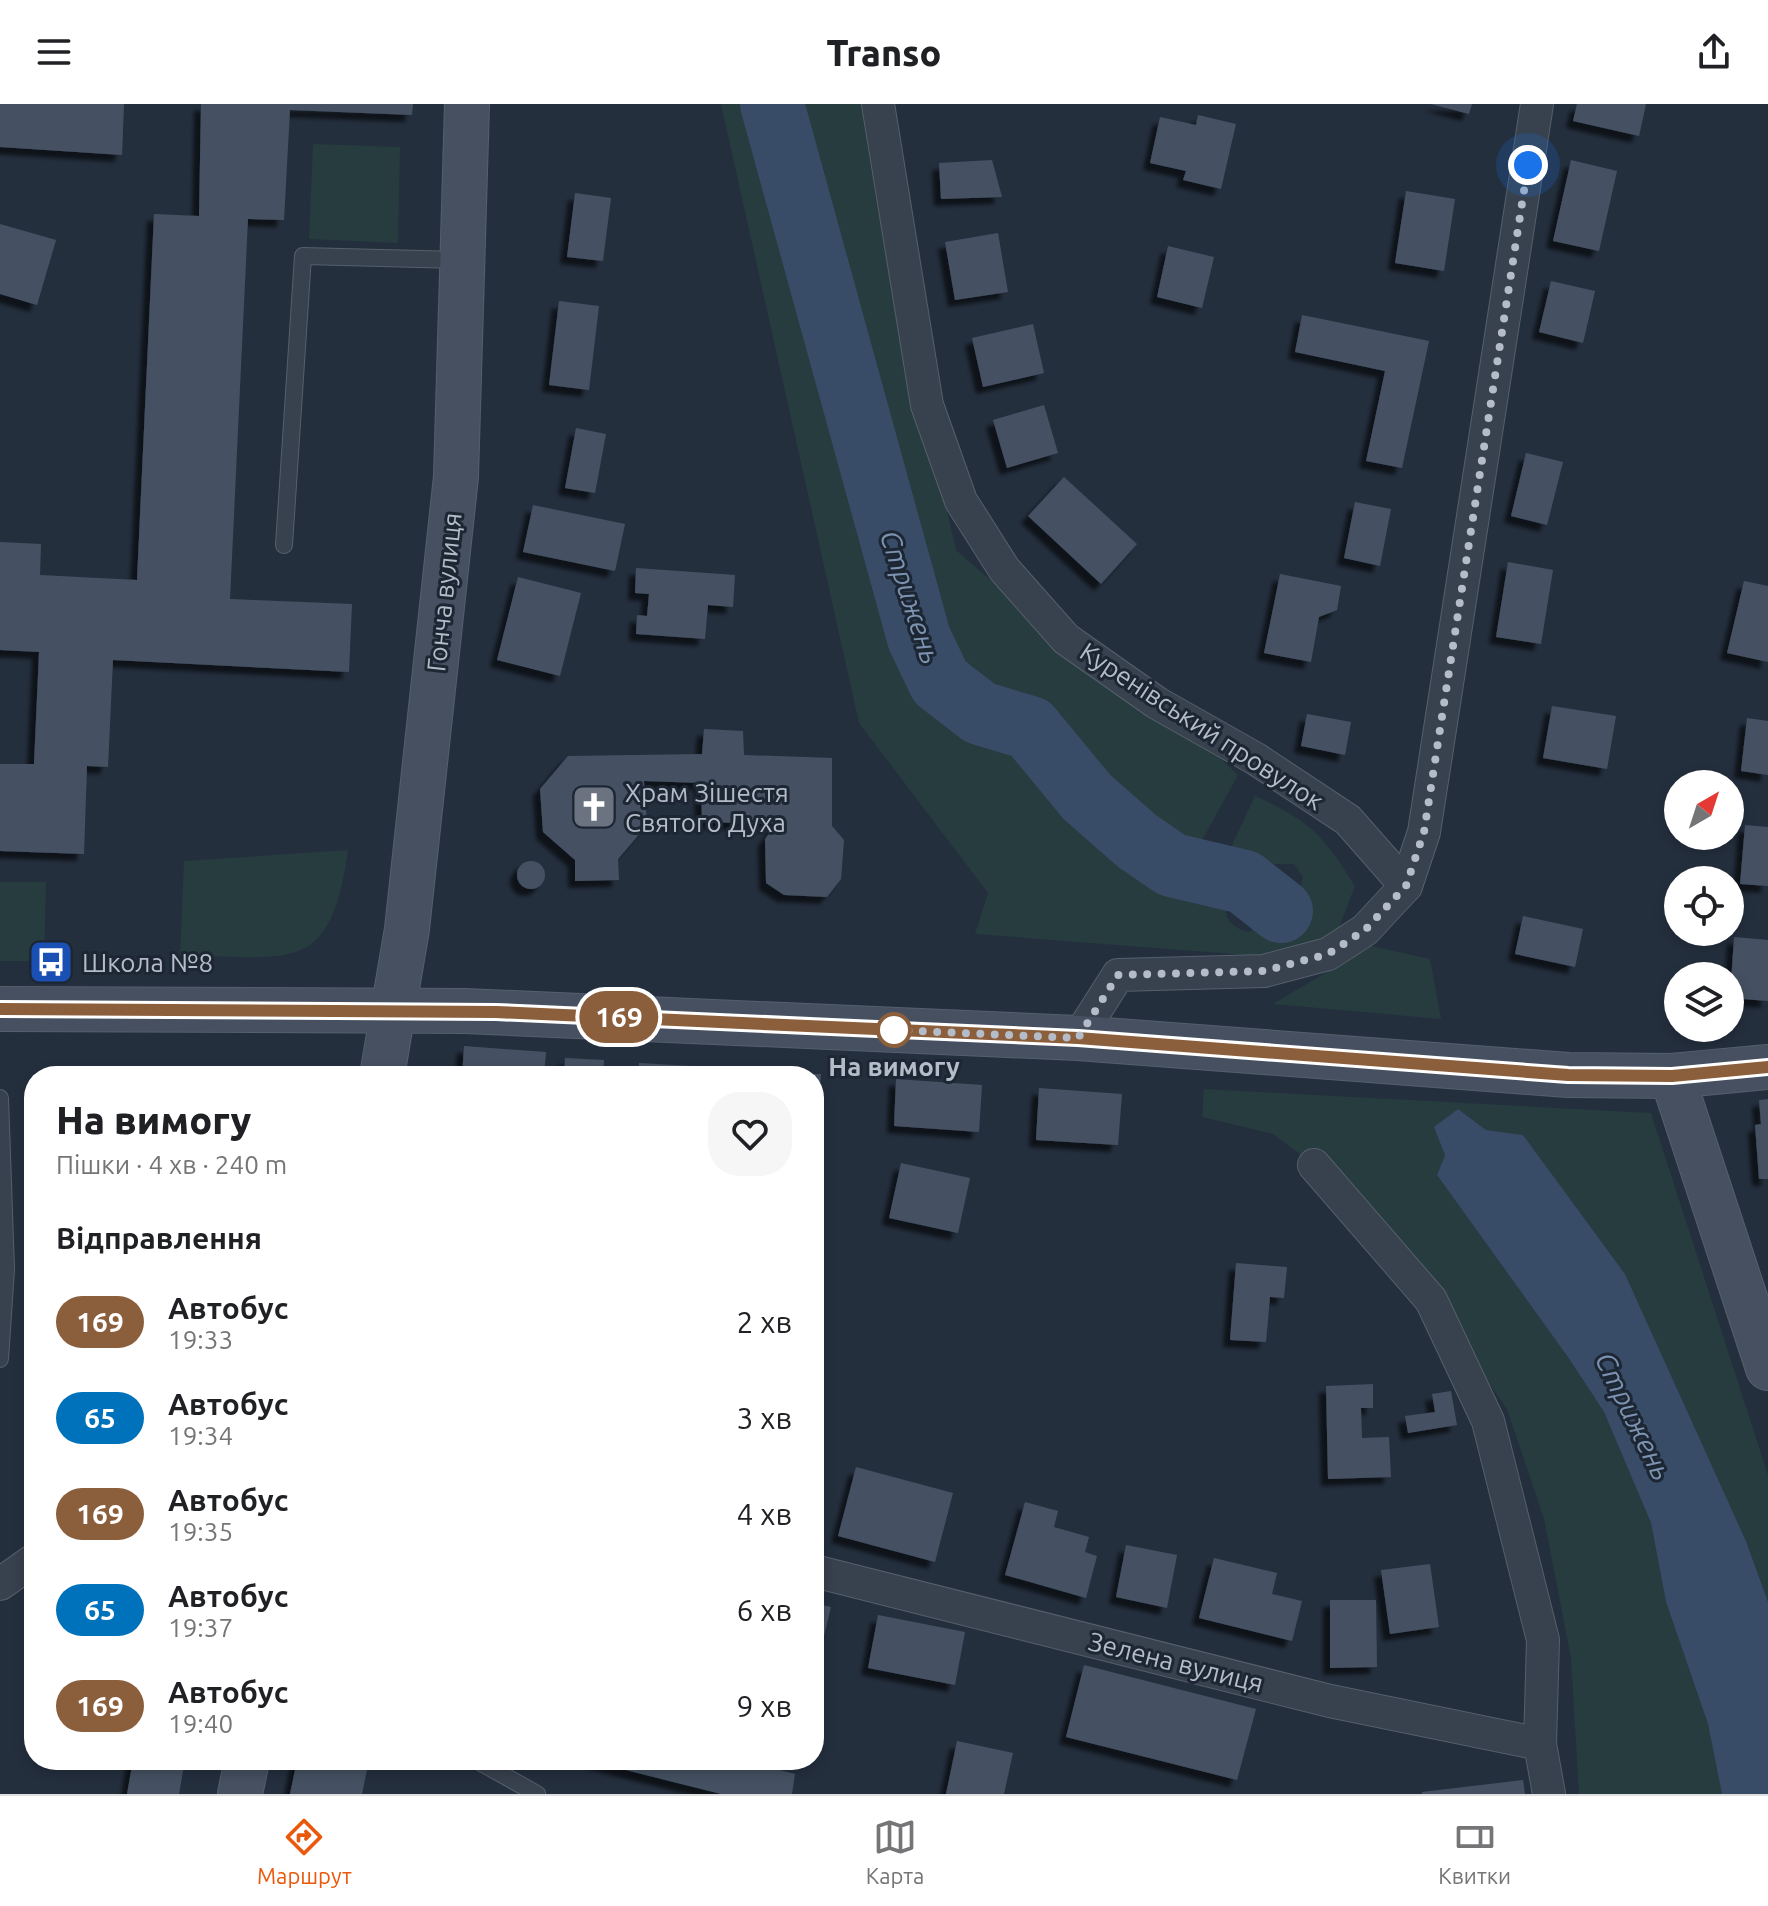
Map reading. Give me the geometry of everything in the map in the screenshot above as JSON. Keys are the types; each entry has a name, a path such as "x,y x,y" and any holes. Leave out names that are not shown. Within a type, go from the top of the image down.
{"main road":[{"name":"Гонча вулиця","path":"384,1066 407,929 456,477 467,104"},
{"path":"0,1009 481,1011 1078,1038 1568,1075 1672,1076 1768,1067"},
{"path":"1672,1076 1768,1368"},
{"path":"240,1794 245,1770"}],"street":[{"name":"Куренівський провулок","path":"878,104 927,405 961,501 1004,569 1066,639 1157,703 1256,759 1348,820 1406,886"},
{"path":"1078,1038 1118,975 1264,971 1328,954 1365,930 1406,886 1424,832 1537,104"},
{"path":"1314,1165 1431,1300 1488,1421 1543,1640 1540,1744 1549,1794"},
{"path":"0,1584 24,1567"},
{"name":"Зелена вулиця","path":"824,1574 1330,1701 1540,1744"}],"lane":[{"path":"284,545 303,256 463,260"},
{"path":"0,1098 3,1270 0,1359"},
{"path":"494,1770 537,1794"}],"green space":[{"path":"721,104 861,104 877,204 956,550 1114,688 1222,760 1238,775 1169,900 1191,870 1233,889 1226,903 1227,916 1234,926 1249,932 1298,898 1303,877 1294,864 1269,864 1252,876 1226,858 1255,796 1289,813 1314,831 1355,886 1335,938 1285,958 975,934 988,893 859,723"},
{"path":"313,144 400,147 398,243 309,239"},
{"path":"348,850 340,892 330,921 316,940 298,951 277,956 180,956 184,861"},
{"path":"0,882 46,882 44,961 0,961"},
{"path":"1371,946 1430,959 1441,1019 1273,1004"},
{"path":"1204,1089 1651,1113 1768,1475 1768,1602 1746,1541 1625,1274 1523,1135 1486,1130 1458,1109 1435,1127 1445,1155 1437,1175 1604,1412 1651,1523 1666,1602 1708,1724 1722,1794 1579,1794 1571,1658 1544,1519 1507,1409 1431,1300 1314,1165 1273,1134 1202,1117"}],"water":[{"name":"Стрижень","path":"1458,1109 1486,1130 1523,1135 1625,1274 1746,1541 1768,1602 1768,1794 1722,1794 1708,1724 1666,1602 1651,1523 1604,1412 1437,1175 1445,1155 1434,1127"}],"building":[{"path":"0,104 124,104 122,155 0,147"},
{"path":"201,104 413,104 412,115 290,110 284,220 248,219 230,599 352,604 349,672 113,660 108,767 87,766 84,854 0,851 0,764 34,764 39,652 0,650 0,542 41,544 40,575 137,580 154,214 199,216"},
{"path":"1431,104 1472,104 1469,114"},
{"path":"1577,104 1646,104 1639,136 1573,121"},
{"path":"1198,115 1236,124 1221,189 1183,180 1186,171 1150,163 1160,117 1196,125"},
{"path":"992,160 1002,197 941,199 939,163"},
{"path":"1571,160 1617,171 1599,251 1553,241"},
{"path":"1406,191 1455,199 1444,271 1395,263"},
{"path":"575,193 611,198 603,261 567,257"},
{"path":"0,224 56,240 37,305 0,294"},
{"path":"998,233 1008,292 955,300 945,242"},
{"path":"1168,246 1214,257 1202,308 1157,297"},
{"path":"1551,281 1595,291 1583,343 1539,332"},
{"path":"559,301 599,306 589,390 549,385"},
{"path":"1302,315 1429,341 1402,468 1366,461 1385,371 1295,352"},
{"path":"1033,324 1044,373 983,387 972,338"},
{"path":"1044,405 1058,453 1007,468 993,420"},
{"path":"576,428 606,434 595,493 565,488"},
{"path":"1526,453 1563,462 1547,525 1511,516"},
{"path":"1064,477 1137,544 1101,584 1028,516"},
{"path":"1355,502 1391,509 1380,566 1344,558"},
{"path":"533,505 625,524 615,571 523,552"},
{"path":"1508,562 1553,570 1541,644 1496,637"},
{"path":"636,568 735,575 733,607 708,605 705,639 636,634 637,615 647,616 649,594 635,593"},
{"path":"1280,574 1341,586 1337,610 1319,617 1311,662 1264,653"},
{"path":"518,577 581,593 560,676 497,660"},
{"path":"1744,581 1768,586 1768,662 1727,653"},
{"path":"1552,706 1616,716 1607,769 1543,758"},
{"path":"1307,714 1351,722 1345,755 1301,746"},
{"path":"1747,718 1768,721 1768,775 1741,770"},
{"path":"704,729 743,731 744,755 832,758 832,826 844,840 841,879 827,897 784,895 766,883 765,839 776,824 702,822 701,783 644,781 647,825 618,859 619,880 575,881 575,860 543,832 540,789 568,756 702,754"},
{"path":"1745,825 1768,827 1768,886 1744,884 1744,866 1742,866"},
{"path":"531,861 541,865 545,875 541,885 531,889 521,885 517,875 521,865"},
{"path":"1523,916 1583,929 1575,967 1515,954"},
{"path":"1744,938 1768,940 1768,1001 1744,999 1744,962 1732,962 1733,946 1744,946"},
{"path":"464,1046 546,1052 545,1066 463,1066"},
{"path":"565,1058 604,1060 604,1066 565,1066"},
{"path":"639,1063 692,1066 639,1066"},
{"path":"896,1079 982,1085 979,1132 894,1126"},
{"path":"1039,1088 1122,1094 1118,1145 1036,1140"},
{"path":"1768,1099 1768,1179 1759,1179 1755,1125 1761,1124 1759,1100"},
{"path":"901,1163 970,1178 958,1233 889,1218"},
{"path":"1236,1263 1287,1267 1284,1298 1270,1297 1266,1342 1230,1340"},
{"path":"1373,1384 1373,1408 1361,1408 1362,1438 1389,1437 1391,1477 1328,1479 1326,1386"},
{"path":"1451,1391 1457,1425 1408,1433 1405,1416 1435,1412 1432,1394"},
{"path":"856,1467 953,1493 935,1562 838,1536"},
{"path":"1025,1502 1058,1511 1054,1527 1089,1537 1085,1552 1097,1556 1086,1598 1005,1575"},
{"path":"1126,1545 1177,1555 1167,1608 1116,1597"},
{"path":"1214,1558 1277,1573 1272,1594 1302,1601 1292,1641 1199,1618"},
{"path":"1430,1564 1439,1627 1390,1634 1381,1570"},
{"path":"1330,1600 1376,1600 1377,1667 1330,1668"},
{"path":"824,1605 831,1607 824,1636"},
{"path":"878,1615 965,1632 955,1685 868,1668"},
{"path":"1084,1665 1256,1709 1237,1780 1066,1737"},
{"path":"957,1741 1013,1753 1004,1794 946,1794"},
{"path":"131,1770 183,1770 179,1794 127,1794"},
{"path":"295,1770 367,1770 362,1794 290,1794"},
{"path":"626,1770 779,1770 795,1774 792,1794 721,1794"},
{"path":"1523,1780 1525,1794 1422,1794 1422,1792"}],"waterway":[{"name":"Стрижень","path":"772,104 919,638 940,682 980,713 1030,728 1087,797 1137,841 1172,865 1244,882 1281,911"}],"bus line":[{"name":"169","path":"0,1009 496,1012 1078,1038 1568,1075 1672,1076 1768,1067"}],"place":[{"name":"Храм Зішестя Святого Духа","path":"594,807"},
{"name":"Школа №8","path":"51,962"},
{"name":"На вимогу","path":"894,1030"}],"route":[{"path":"894,1030 1078,1038 1118,975 1264,971 1328,954 1365,930 1406,886 1424,832 1528,165"}]}
